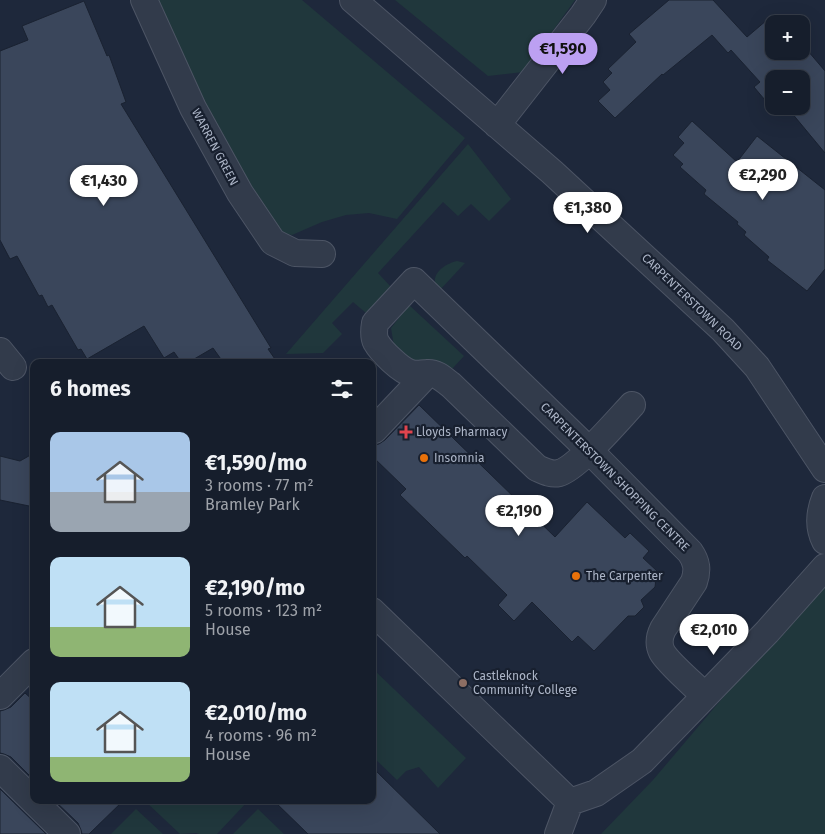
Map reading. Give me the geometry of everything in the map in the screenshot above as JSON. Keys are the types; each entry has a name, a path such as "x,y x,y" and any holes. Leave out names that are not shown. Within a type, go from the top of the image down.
{"street":[{"name":"WARREN GREEN","path":"144,0 193,108 240,193 272,242 295,253 322,254"},
{"name":"CARPENTERSTOWN ROAD","path":"353,0 558,178 723,330 756,367 825,469"},
{"path":"497,125 592,0"},
{"name":"CARPENTERSTOWN SHOPPING CENTRE","path":"428,373 411,373 402,369 381,348 376,341 374,332 375,323 414,281 589,450 696,560 697,574 694,582 663,629 660,644 664,655 704,696"},
{"path":"376,428 428,373 438,375 451,385 536,468 547,473 557,474 567,470 589,450 632,405"},
{"path":"825,498 820,519 825,541"},
{"path":"570,802 596,793 642,761 767,632 825,567"},
{"path":"376,615 570,802"},
{"path":"0,696 30,666"},
{"path":"0,768 30,798"},
{"path":"558,834 570,802"},
{"path":"37,804 67,834"}],"green space":[{"path":"156,0 302,0 465,138 397,219 369,213 346,215 322,222 292,235 282,233 275,227 219,133"},
{"path":"395,0 575,0 523,72 488,76"},
{"path":"468,144 511,199 489,221 471,204 458,216 443,202 378,273 391,287 366,313 353,302 332,323 342,334 323,353 286,354"},
{"path":"457,261 465,263 439,291 436,286 436,276 442,268"},
{"path":"409,305 464,356 452,369 432,362 412,360 394,346 391,328"},
{"path":"825,587 825,834 601,834 653,780 737,681"},
{"path":"376,672 466,758 438,788 419,767 406,771 397,780 376,760"},
{"path":"148,804 245,804 217,834 180,834"},
{"path":"136,809 163,834 111,834"},
{"path":"258,809 284,834 233,834"}],"building":[{"path":"669,0 713,0 747,37 765,22 765,60 810,60 810,53 825,71 825,153 793,115 810,115 810,70 765,70 765,100 754,87 760,82 731,50 728,53 712,35 662,74 615,118 598,101 610,90 603,82 612,73 608,69 636,42 629,34"},
{"path":"84,1 107,56 109,55 126,102 121,104 271,348 268,349 275,359 221,359 213,348 194,359 179,359 174,352 164,358 144,326 87,359 81,349 78,350 52,305 48,307 42,295 39,296 17,256 10,259 0,240 0,51 28,40 22,26"},
{"path":"692,121 737,162 757,136 825,190 825,269 807,291 767,260 769,257 744,235 746,232 737,224 738,222 704,194 706,190 680,167 683,164 673,155 684,143 678,137"},
{"path":"419,405 555,537 587,502 625,538 630,533 649,551 643,558 657,571 655,587 641,600 644,607 635,616 628,616 594,651 578,636 572,642 532,602 514,621 498,605 507,595 467,556 465,558 400,495 406,489 376,460 376,444 385,440"},
{"path":"30,455 30,506 0,500 0,456 20,461"},
{"path":"25,693 30,697 30,776 11,757 0,753 0,711 11,707"},
{"path":"376,771 440,834 308,834 277,804 376,804"},
{"path":"0,789 46,834 0,834"},
{"path":"58,804 120,804 89,834 82,834 78,823"}],"place":[{"name":"Lloyds Pharmacy","path":"406,432"},
{"name":"Insomnia","path":"424,458"},
{"name":"The Carpenter","path":"576,576"},
{"name":"Castleknock Community College","path":"463,683"}]}
